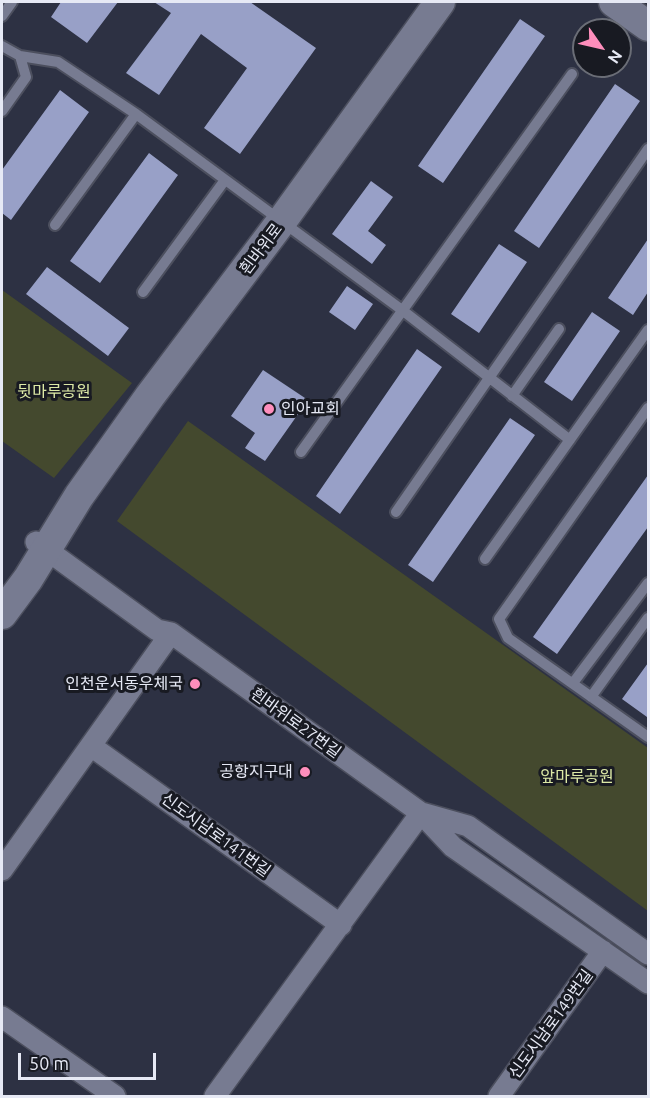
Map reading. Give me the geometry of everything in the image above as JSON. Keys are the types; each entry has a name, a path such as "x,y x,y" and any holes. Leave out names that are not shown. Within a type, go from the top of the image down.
{"street":[{"name":"흰바위로","path":"2,614 44,542 281,222 440,2"},
{"path":"614,2 648,26"},
{"name":"흰바위로","path":"2,582 44,542"},
{"name":"흰바위로27번길","path":"44,542 164,620 171,633 421,813 453,847 648,983"},
{"path":"2,870 171,633"},
{"name":"신도시남로141번길","path":"91,746 340,925"},
{"path":"215,1096 421,813"},
{"name":"흰바위로27번길","path":"421,813 468,826 648,954"},
{"name":"신도시남로149번길","path":"499,1096 603,951"},
{"path":"2,1017 116,1096"}],"lane":[{"path":"2,16 12,2"},
{"path":"2,46 20,56 58,62 136,114 402,310 570,440"},
{"path":"2,111 26,76 20,56"},
{"path":"301,452 572,74"},
{"path":"55,225 136,114"},
{"path":"396,512 648,149"},
{"path":"143,292 225,180"},
{"path":"512,396 559,329"},
{"path":"485,559 648,330"},
{"path":"648,408 499,619 508,638 648,737"},
{"path":"573,683 648,583"},
{"path":"591,697 648,618"}],"green space":[{"name":"뒷마루공원","path":"2,290 132,383 54,478 2,441"},
{"name":"앞마루공원","path":"188,421 648,748 648,911 117,521"}],"building":[{"path":"61,2 118,2 87,43 51,17"},
{"path":"154,2 250,2 316,48 240,154 204,128 247,68 201,34 159,95 126,73 171,13"},
{"path":"520,19 545,36 443,183 418,166"},
{"path":"615,84 640,101 539,248 514,231"},
{"path":"60,90 89,112 11,220 2,213 2,170"},
{"path":"149,153 178,175 100,283 70,261"},
{"path":"371,181 393,197 368,231 386,245 372,264 332,234"},
{"path":"648,239 648,292 633,315 608,298"},
{"path":"499,244 527,262 479,333 451,314"},
{"path":"47,267 129,328 108,356 26,294"},
{"path":"347,286 373,304 355,330 329,312"},
{"path":"592,312 620,331 572,401 544,382"},
{"path":"417,349 442,367 340,514 316,496"},
{"path":"263,370 308,400 265,461 245,448 255,433 231,416"},
{"path":"510,418 535,435 433,582 408,565"},
{"path":"648,475 648,527 557,654 533,637"},
{"path":"648,663 648,715 647,717 622,699"}],"place":[{"name":"인아교회","path":"269,409"},
{"name":"인천운서동우체국","path":"195,684"},
{"name":"공항지구대","path":"305,772"}]}
